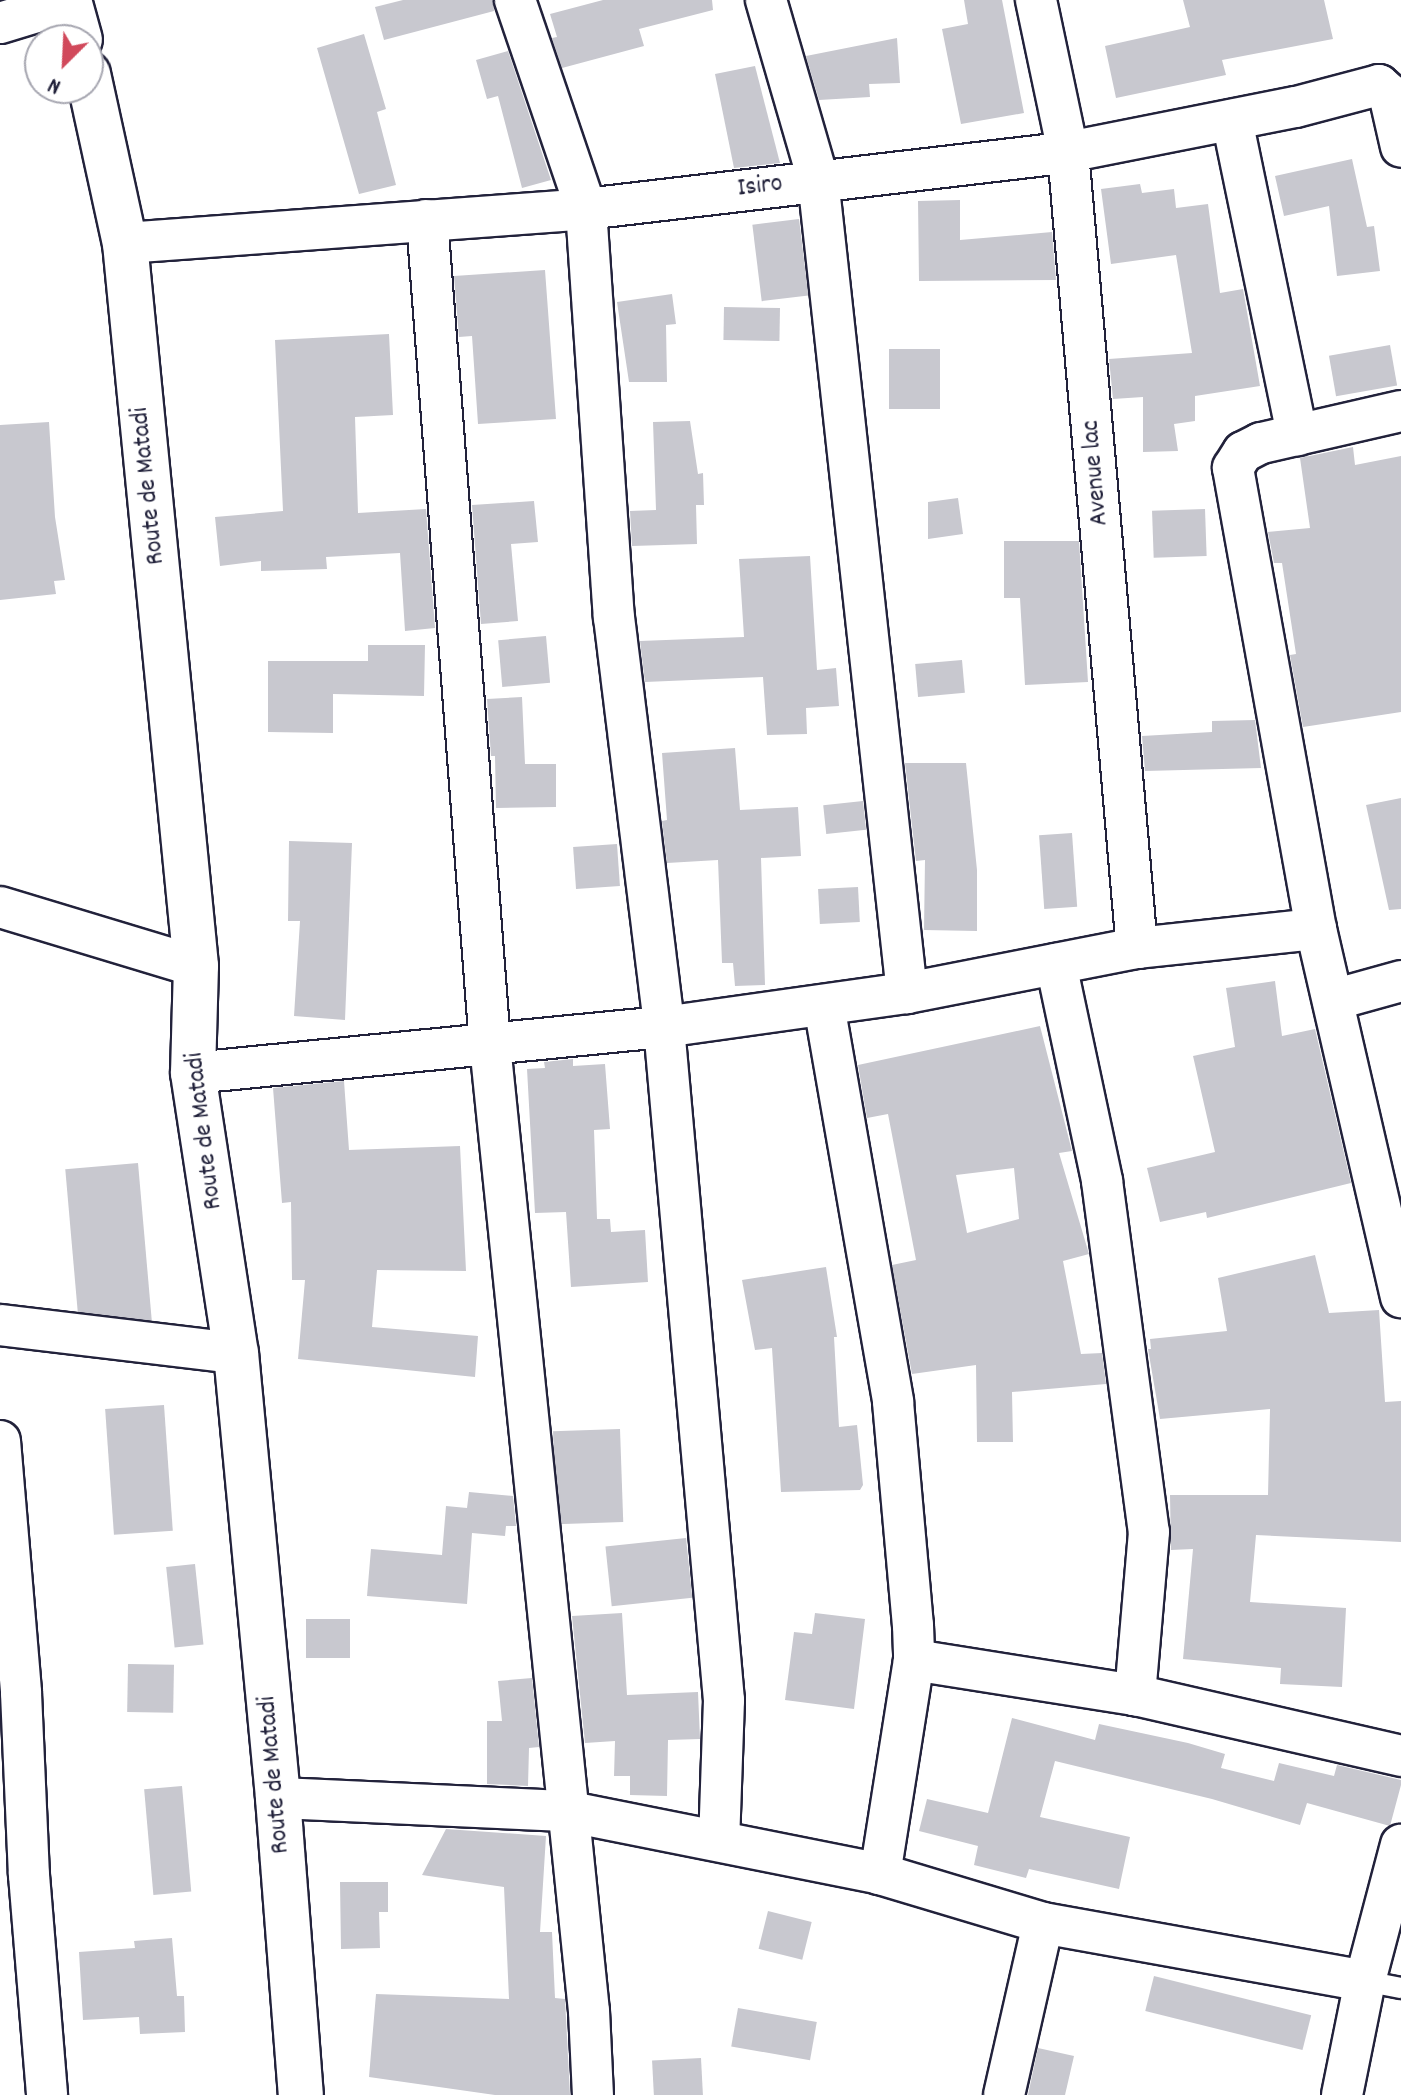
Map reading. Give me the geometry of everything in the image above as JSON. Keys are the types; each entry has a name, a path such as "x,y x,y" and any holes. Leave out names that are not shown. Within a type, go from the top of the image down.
{"main road":[{"name":"Route de Matadi","path":"95,104 125,243 196,966 193,1073 236,1353 278,1798 301,2095"}],"street":[{"path":"515,0 586,209 614,617 664,1027 724,1700 719,1840"},
{"path":"766,0 818,179 907,993"},
{"name":"Avenue lac","path":"1036,0 1068,152 1137,948"},
{"path":"0,23 73,14"},
{"name":"Isiro","path":"125,243 586,209 818,179 1068,152 1296,107 1372,86 1387,89 1401,147"},
{"path":"1232,120 1297,435"},
{"path":"427,220 490,1045 566,1811 589,2011 593,2095"},
{"path":"1401,411 1261,443 1243,452 1233,468 1316,929 1401,1297"},
{"path":"0,907 196,966"},
{"path":"193,1073 664,1027 907,993 1137,948 1316,929"},
{"path":"1056,964 1102,1181 1149,1532 1135,1695"},
{"path":"1333,1000 1401,981"},
{"path":"824,1005 893,1402 914,1660 880,1874"},
{"path":"0,1325 236,1353"},
{"path":"0,1441 16,1900 47,2095"},
{"path":"914,1660 1135,1695 1401,1756"},
{"path":"278,1798 566,1811 880,1874 1043,1923 1383,1985"},
{"path":"1342,2095 1383,1985 1401,1845"},
{"path":"1004,2095 1043,1923"}],"building":[{"path":"403,0 493,0 494,11 384,40 375,7"},
{"path":"603,0 712,0 713,10 639,29 644,46 562,68 552,38 557,37 550,14"},
{"path":"964,0 1002,0 1024,113 961,124 942,29 968,24"},
{"path":"1183,0 1324,0 1333,39 1222,60 1226,75 1116,98 1105,46 1190,27"},
{"path":"364,34 386,109 377,112 396,185 359,194 317,48"},
{"path":"897,38 900,83 869,84 870,97 819,100 806,56"},
{"path":"508,51 551,180 522,188 498,96 487,99 476,60"},
{"path":"755,66 780,163 734,168 715,74"},
{"path":"1352,159 1367,227 1374,226 1380,271 1337,276 1329,206 1284,216 1275,176"},
{"path":"1140,184 1142,193 1174,189 1176,208 1208,204 1220,293 1243,289 1260,386 1195,396 1195,421 1174,424 1178,451 1143,452 1143,397 1113,399 1109,359 1192,353 1176,255 1111,264 1101,189"},
{"path":"960,200 960,240 1052,232 1056,280 919,281 918,201"},
{"path":"799,219 808,295 762,301 752,225"},
{"path":"545,270 556,419 478,424 472,336 459,337 454,276"},
{"path":"672,294 676,324 666,325 667,382 629,382 617,302"},
{"path":"724,307 780,308 779,341 723,340"},
{"path":"389,334 393,415 355,417 358,513 426,509 435,628 405,631 400,553 326,557 327,569 261,571 261,561 220,566 215,517 283,511 275,340"},
{"path":"1390,345 1397,385 1336,396 1329,356"},
{"path":"889,349 940,349 940,409 889,409"},
{"path":"690,421 698,474 703,473 704,505 696,505 697,544 632,546 630,511 656,510 653,422"},
{"path":"49,422 55,517 65,580 54,581 56,594 0,600 0,425"},
{"path":"1353,447 1355,465 1401,456 1401,712 1303,727 1290,655 1296,654 1282,563 1274,563 1268,532 1310,528 1300,458"},
{"path":"958,498 963,534 928,539 928,502"},
{"path":"534,501 538,542 511,544 518,621 481,624 472,505"},
{"path":"1205,509 1207,556 1154,558 1152,511"},
{"path":"1004,541 1079,541 1088,682 1025,685 1020,598 1004,598"},
{"path":"810,556 817,670 836,668 839,706 806,708 807,734 767,735 763,677 645,682 640,641 744,637 739,559"},
{"path":"546,636 550,683 502,687 498,640"},
{"path":"368,645 425,645 424,696 333,694 333,733 268,732 268,661 368,661"},
{"path":"962,660 965,693 918,697 915,664"},
{"path":"522,697 525,764 556,764 556,807 496,808 495,756 491,756 487,699"},
{"path":"1255,720 1261,768 1145,771 1142,736 1212,732 1212,721"},
{"path":"735,748 740,810 798,807 801,856 761,858 765,985 735,986 733,963 722,963 718,860 667,863 662,821 667,820 662,753"},
{"path":"905,763 966,763 977,870 977,931 924,930 925,860 916,861"},
{"path":"1401,798 1401,909 1389,910 1366,805"},
{"path":"863,801 866,830 826,834 823,805"},
{"path":"1072,833 1077,907 1044,909 1039,835"},
{"path":"289,841 352,843 345,1020 294,1016 300,921 288,921"},
{"path":"617,844 620,886 576,889 573,847"},
{"path":"858,887 860,922 820,924 818,889"},
{"path":"1275,981 1282,1036 1315,1029 1351,1183 1207,1218 1206,1212 1160,1222 1147,1168 1215,1152 1193,1056 1235,1047 1226,988"},
{"path":"1040,1026 1072,1151 1059,1153 1089,1254 1063,1261 1081,1354 1102,1353 1106,1384 1012,1392 1013,1442 977,1442 976,1365 912,1374 892,1265 916,1260 888,1114 867,1118 858,1065","holes":["1014,1168 1019,1219 967,1233 956,1175"]},
{"path":"573,1059 573,1066 605,1064 610,1129 594,1130 597,1219 610,1219 611,1232 645,1230 648,1282 571,1287 566,1212 535,1213 527,1069 545,1068 544,1062"},
{"path":"344,1081 349,1150 460,1146 466,1271 377,1270 372,1327 478,1336 475,1377 298,1359 305,1280 292,1280 291,1202 282,1203 273,1088"},
{"path":"138,1163 152,1320 79,1327 65,1169"},
{"path":"1315,1255 1329,1313 1379,1310 1385,1402 1401,1401 1401,1542 1256,1535 1250,1602 1346,1608 1342,1687 1280,1684 1281,1668 1183,1659 1193,1549 1171,1550 1170,1495 1268,1495 1270,1409 1160,1419 1148,1349 1151,1349 1150,1339 1227,1331 1218,1278"},
{"path":"826,1267 837,1337 834,1337 839,1427 857,1425 863,1485 860,1490 781,1492 772,1348 755,1350 742,1280"},
{"path":"164,1405 173,1531 114,1535 105,1409"},
{"path":"620,1429 623,1522 556,1524 553,1431"},
{"path":"469,1492 513,1496 516,1526 506,1526 505,1536 472,1533 467,1604 367,1596 371,1549 442,1555 446,1506 467,1508"},
{"path":"686,1538 692,1598 612,1606 605,1546"},
{"path":"195,1564 203,1645 175,1648 166,1567"},
{"path":"622,1613 627,1695 698,1692 700,1739 668,1740 667,1796 630,1795 630,1776 614,1776 615,1741 585,1743 572,1616"},
{"path":"815,1613 865,1619 854,1709 785,1700 794,1632 812,1634"},
{"path":"306,1619 350,1619 350,1658 306,1658"},
{"path":"128,1664 174,1665 173,1713 127,1712"},
{"path":"532,1678 539,1747 529,1748 528,1786 487,1784 487,1721 502,1721 498,1681"},
{"path":"1012,1718 1095,1740 1099,1724 1188,1743 1225,1754 1221,1768 1274,1781 1279,1763 1334,1776 1337,1765 1401,1780 1401,1785 1390,1826 1307,1803 1300,1825 1212,1799 1055,1761 1040,1817 1130,1837 1119,1889 1029,1869 1026,1878 974,1865 978,1846 919,1831 927,1799 988,1813"},
{"path":"182,1786 191,1892 153,1895 144,1789"},
{"path":"446,1829 546,1836 540,1932 552,1932 555,1998 565,1999 570,2095 495,2095 369,2077 376,1994 509,1999 504,1887 422,1875"},
{"path":"340,1882 388,1882 388,1912 379,1912 380,1948 341,1949"},
{"path":"768,1911 812,1922 802,1960 759,1949"},
{"path":"172,1938 177,1996 184,1996 185,2032 140,2034 139,2017 83,2020 79,1952 135,1948 134,1941"},
{"path":"1154,1976 1311,2015 1302,2050 1145,2011"},
{"path":"738,2008 817,2022 810,2060 731,2046"},
{"path":"1038,2048 1074,2056 1065,2095 1028,2095"},
{"path":"701,2058 703,2095 654,2095 652,2061"}]}
